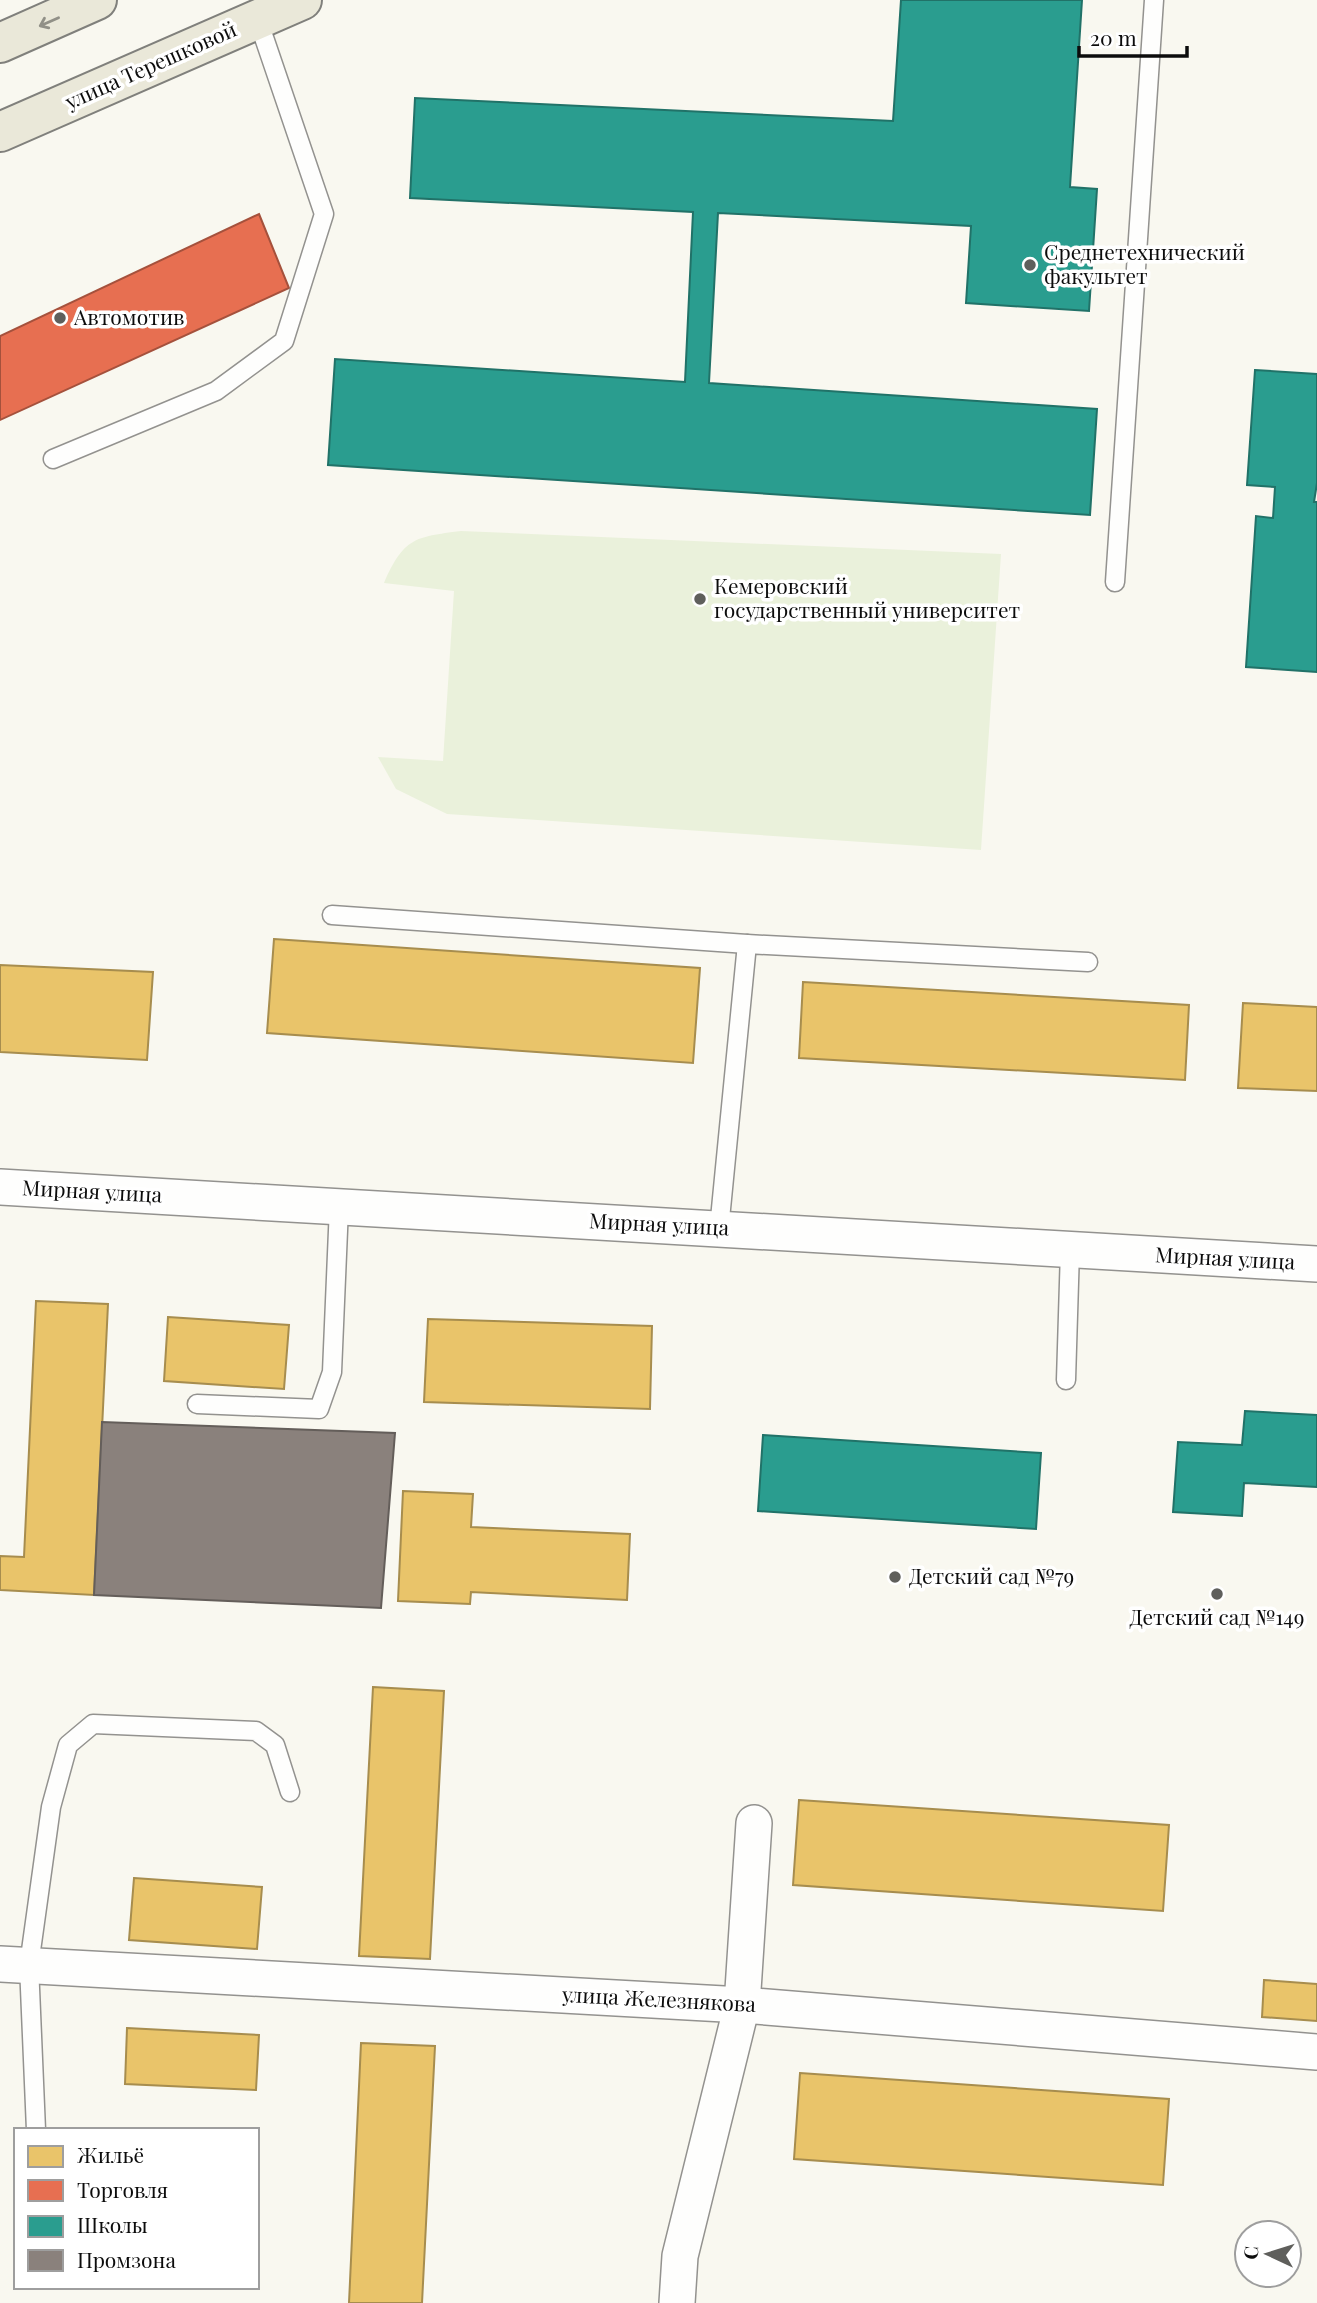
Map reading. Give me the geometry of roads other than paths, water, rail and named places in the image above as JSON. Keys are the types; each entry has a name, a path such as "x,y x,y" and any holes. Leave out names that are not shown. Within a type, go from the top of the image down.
{"main road":[{"path":"0,44 97,0"},
{"name":"улица Терешковой","path":"0,132 302,0"}],"street":[{"name":"Мирная улица","path":"0,1187 1317,1264"},
{"path":"677,2303 680,2256 742,2005 754,1823"},
{"name":"улица Железнякова","path":"14,1964 742,2005 1317,2052"}],"lane":[{"path":"1115,582 1154,0"},
{"path":"52,459 216,391 284,341 324,214 258,20"},
{"path":"332,915 747,944 1088,962"},
{"path":"719,1229 747,944"},
{"path":"197,1404 320,1409 332,1372 339,1207"},
{"path":"1066,1380 1070,1250"},
{"path":"36,2128 14,1964 68,1745 93,1724 256,1731 275,1745 290,1792"}],"place":[{"name":"Среднетехнический факультет","path":"1030,265"},
{"name":"Автомотив","path":"60,318"},
{"name":"Кемеровский государственный университет","path":"700,599"},
{"name":"Детский сад №79","path":"895,1577"},
{"name":"Детский сад №149","path":"1217,1594"}]}
